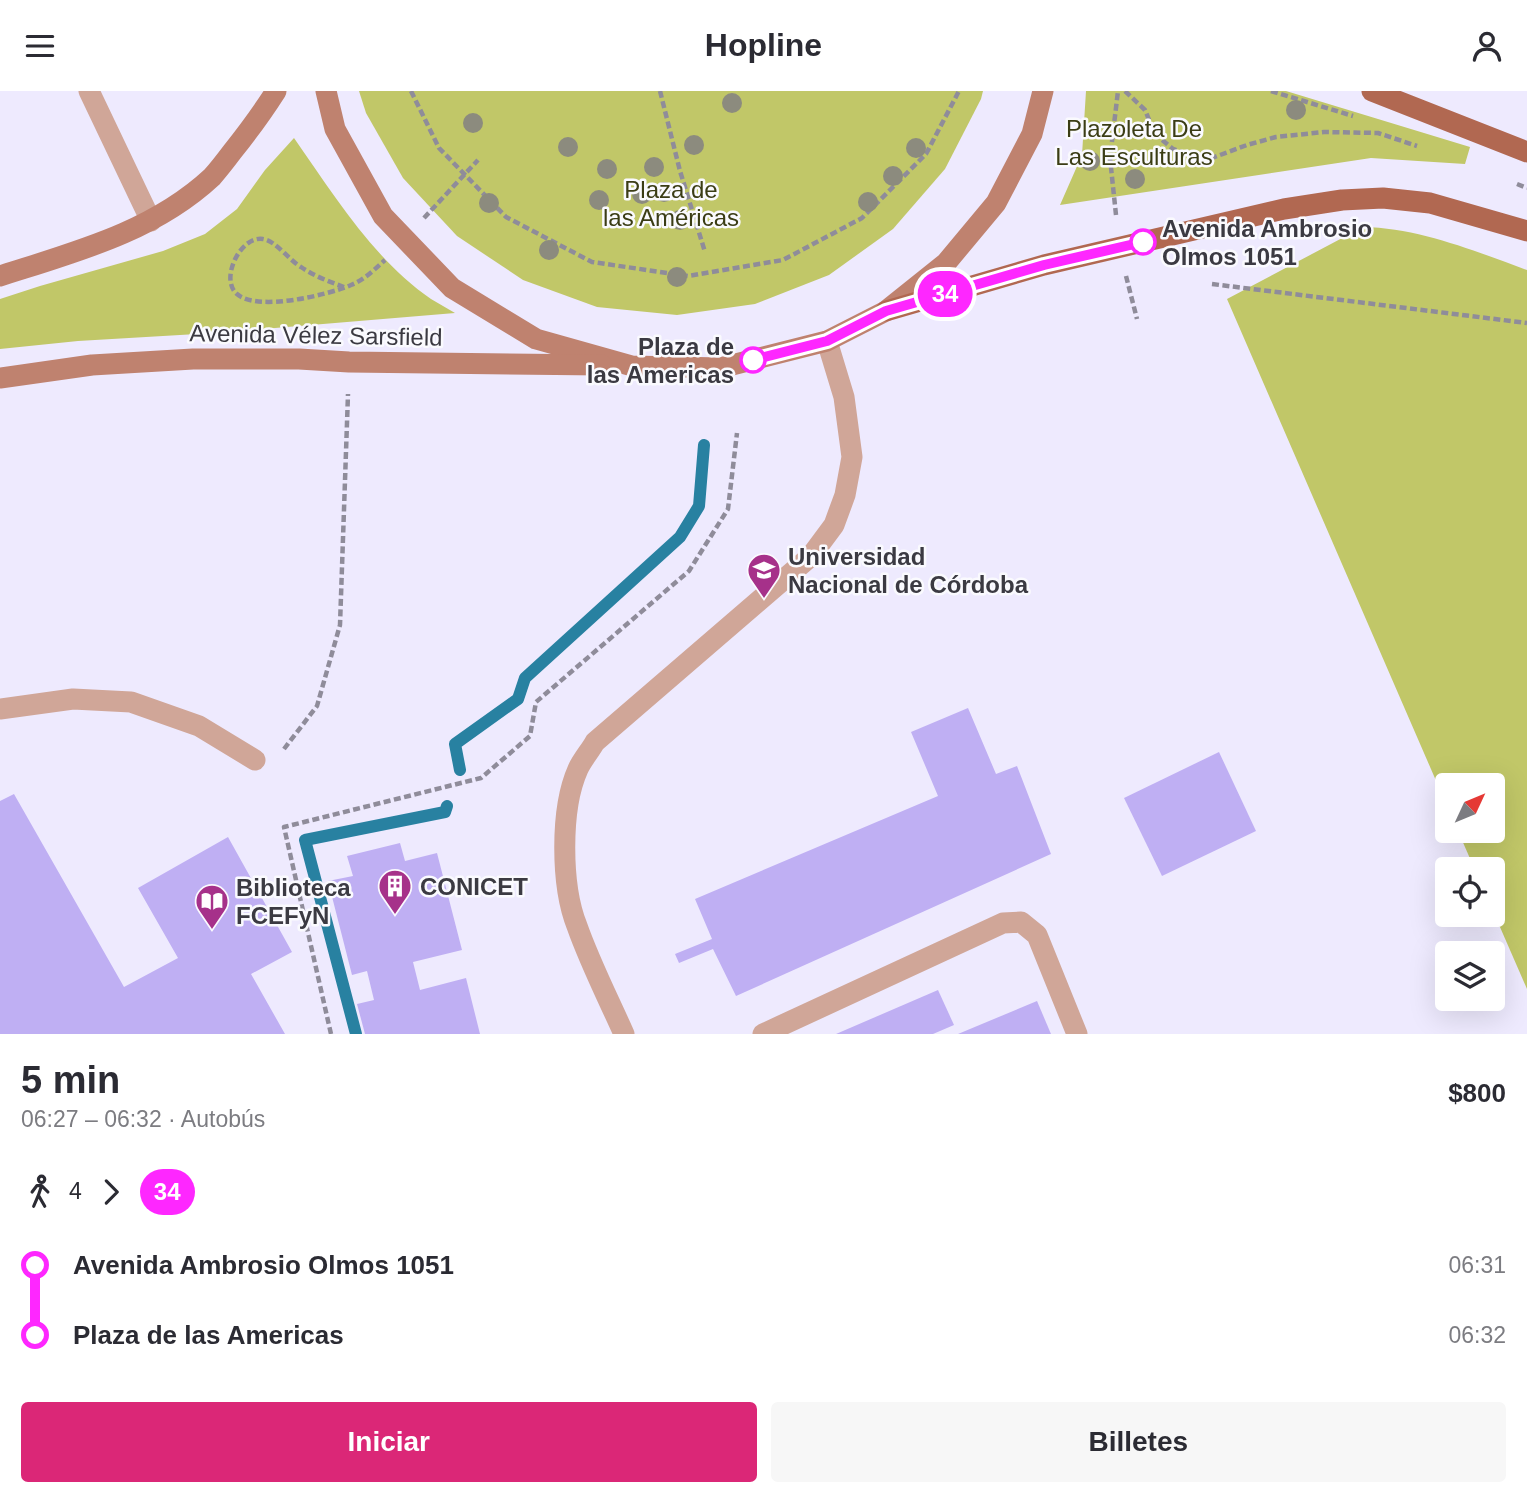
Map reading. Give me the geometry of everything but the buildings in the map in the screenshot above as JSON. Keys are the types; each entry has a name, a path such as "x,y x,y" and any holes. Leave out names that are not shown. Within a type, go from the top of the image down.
{"main road":[{"path":"0,276 125,233 151,221 188,197 214,175 256,122 276,91"},
{"path":"326,91 335,129 383,216 452,288 537,339 632,366 720,368 827,341 886,311 1044,265 1284,209 1342,200 1383,198 1430,203 1527,231"},
{"path":"886,311 946,263 996,203 1032,134 1043,91"},
{"path":"1372,91 1527,152"},
{"name":"Avenida Vélez Sarsfield","path":"0,378 92,365 193,359 632,366"}],"street":[{"path":"89,91 151,221"},
{"path":"624,1034 576,924 568,891 564,837 567,804 578,768 595,742 811,556 834,525 845,495 852,457 844,397 827,341"},
{"path":"0,709 73,699 131,702 199,726 255,760"},
{"path":"764,1034 1003,923 1021,922 1037,935 1077,1034"}],"path":[{"path":"411,91 439,148 506,217 592,262 688,276 783,260 862,218 926,155 959,91"},
{"path":"660,91 680,171 705,252"},
{"path":"1118,91 1110,158 1119,248 1137,319"},
{"path":"1125,91 1145,110 1155,134 1174,149 1196,157 1212,158 1276,137 1324,132 1378,133 1424,149"},
{"path":"344,287 301,268 271,240 259,238 247,244 232,265 233,290 254,301 299,299 352,285 372,272 478,160"},
{"path":"1515,183 1527,188"},
{"path":"1212,284 1527,323"},
{"path":"255,760 276,759 317,706 340,625 349,362"},
{"path":"331,1034 284,827 481,778 530,736 536,702 690,571 728,509 737,433"}],"green space":[{"name":"Plaza de las Américas","path":"359,91 983,91 945,169 893,229 829,275 755,304 677,315 597,307 523,280 457,236 403,178 366,113"},
{"name":"Plazoleta De Las Esculturas","path":"1086,91 1286,91 1470,147 1465,164 1371,158 1060,205 1082,155"},
{"path":"294,138 373,246 410,283 455,313 0,349 0,299 163,251 205,234 237,209 265,170"},
{"path":"1363,227 1426,236 1527,270 1527,989 1500,927 1505,927 1505,857 1469,857 1463,843 1505,843 1505,773 1435,773 1435,778 1227,299"}],"waterway":[{"path":"460,770 455,744 518,699 525,678 680,537 699,506 704,445"},
{"path":"356,1034 305,840 445,812 447,806"}],"bus line":[{"name":"34","path":"753,360 827,341 886,311 1044,265 1143,242"}],"place":[{"name":"Avenida Ambrosio Olmos 1051","path":"1143,242"},
{"name":"Plaza de las Americas","path":"753,360"},
{"name":"Universidad Nacional de Córdoba","path":"764,600"},
{"name":"CONICET","path":"395,916"},
{"name":"Biblioteca FCEFyN","path":"212,931"}]}
